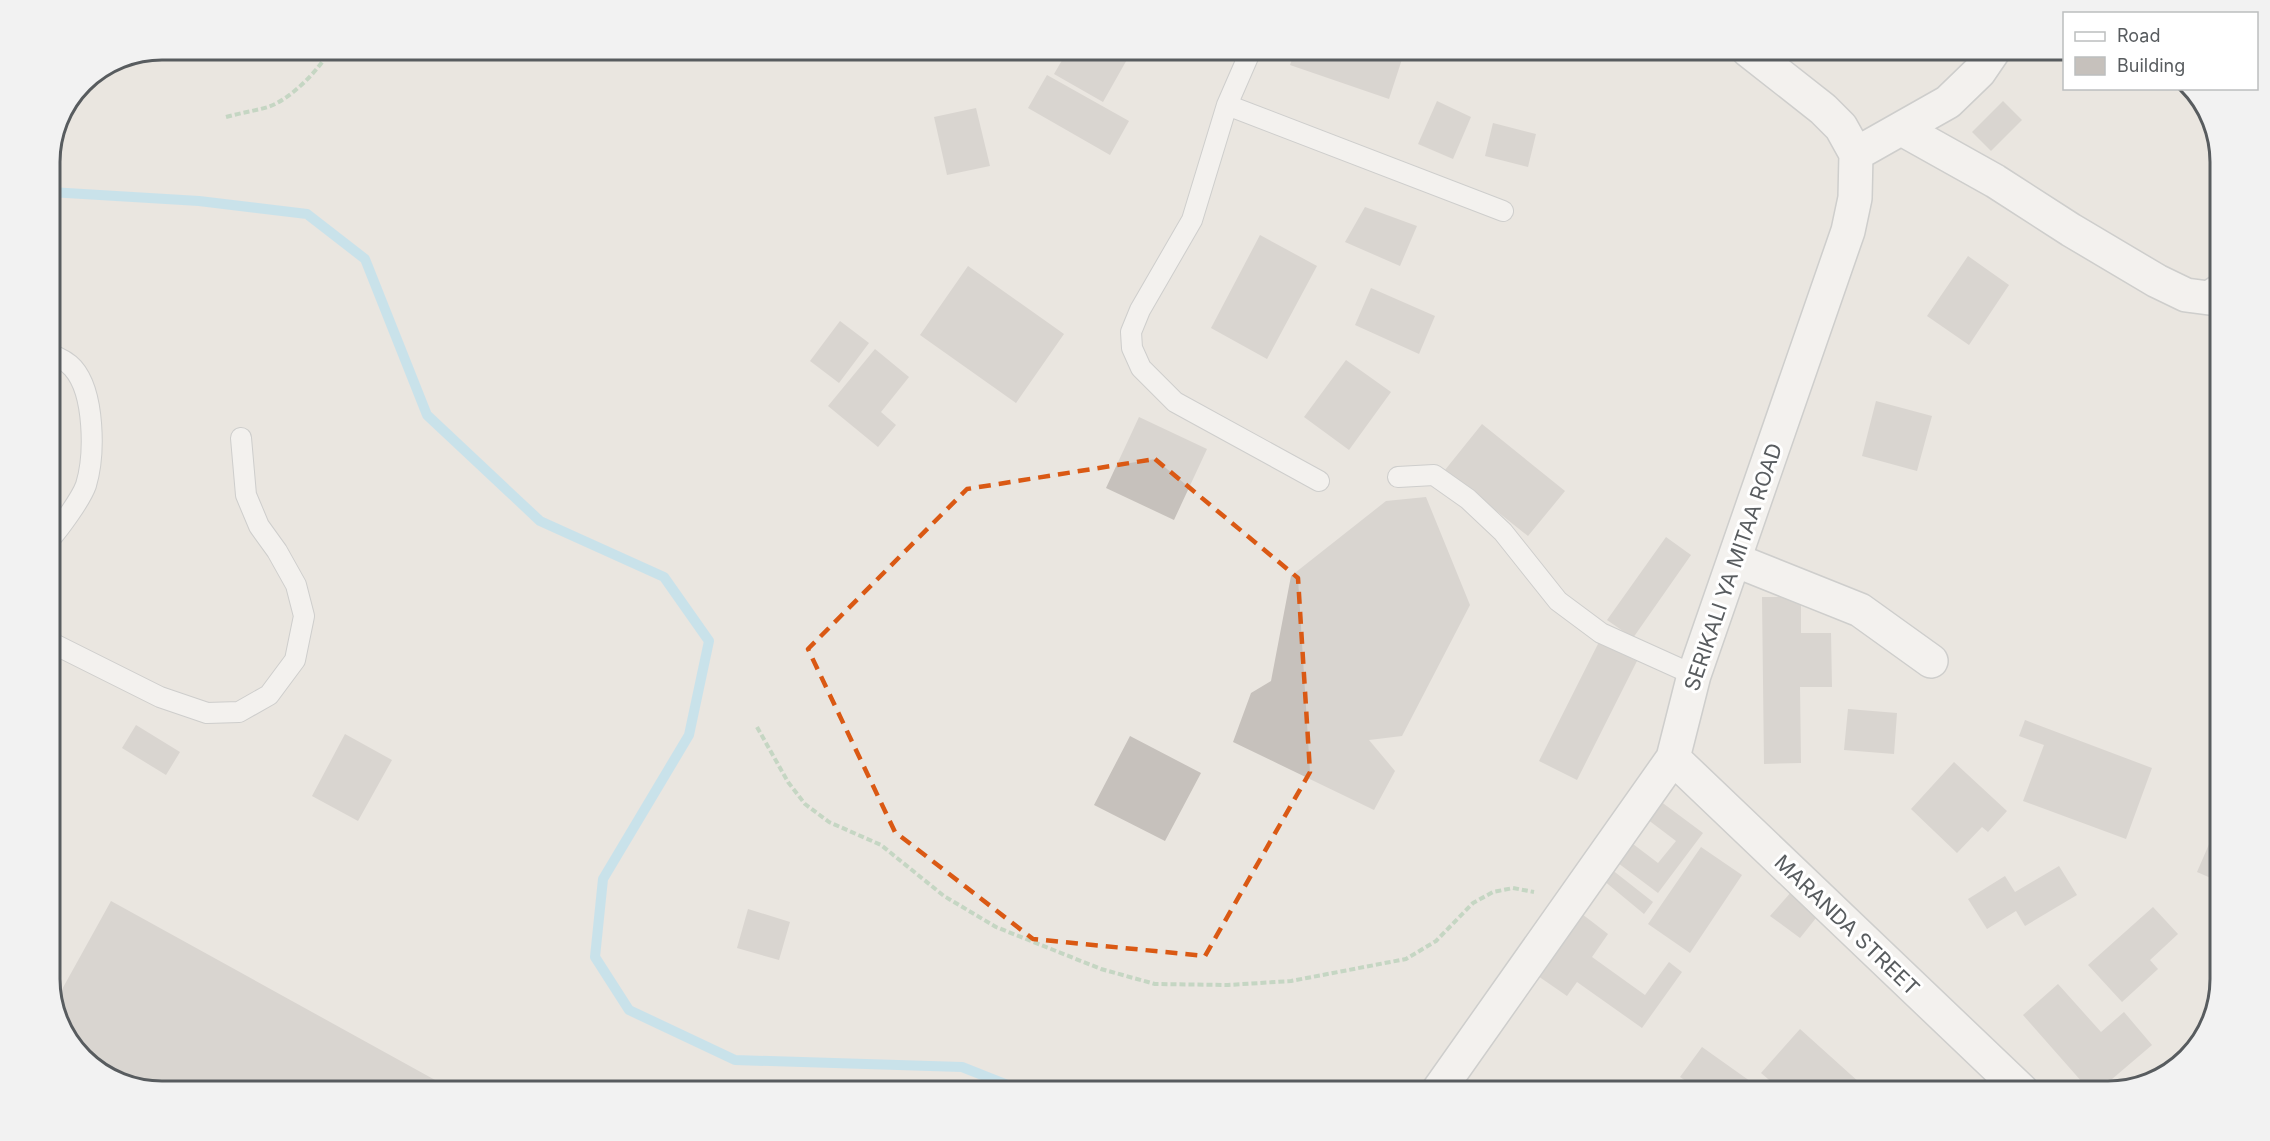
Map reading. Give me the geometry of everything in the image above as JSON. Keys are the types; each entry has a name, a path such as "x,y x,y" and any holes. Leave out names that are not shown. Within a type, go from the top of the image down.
{"street":[{"path":"1760,60 1835,121 1841,127 1856,154 1948,102 1979,72 1987,60"},
{"path":"1902,129 1995,181 2157,281 2186,295 2210,297"},
{"name":"SERIKALI YA MITAA ROAD","path":"1446,1081 1568,904 1673,758 1694,675 1848,231 1855,198 1856,154"},
{"path":"1735,560 1860,610 1931,662"},
{"name":"MARANDA STREET","path":"1673,758 2011,1081"}],"lane":[{"path":"1247,60 1227,105 1192,220 1140,310 1131,332 1132,348 1141,368 1174,402 1319,481"},
{"path":"1227,105 1503,211"},
{"path":"60,358 73,368 83,385 88,405 92,446 85,486 60,527"},
{"path":"60,647 160,697 207,713 239,712 269,694 295,660 304,616 296,585 277,551 259,526 246,495 241,438"},
{"path":"1398,477 1434,475 1468,499 1503,532 1558,601 1601,633 1694,675"}],"path":[{"path":"226,117 271,106 304,83 325,60"},
{"path":"757,728 788,782 805,804 829,822 881,845 944,896 996,927 1101,969 1155,984 1228,985 1291,981 1406,959 1436,941 1473,903 1493,892 1513,888 1539,893 1568,904"}],"highlighted area":[{"path":"1155,459 1298,578 1310,772 1205,956 1033,939 895,832 808,649 967,489"}],"building":[{"path":"1062,60 1127,60 1103,102 1054,74"},
{"path":"1292,60 1402,60 1389,99 1290,65"},
{"path":"1047,75 1129,121 1110,155 1028,108"},
{"path":"1437,101 1471,117 1453,159 1418,144"},
{"path":"2003,101 2022,120 1991,151 1972,132"},
{"path":"976,108 990,166 947,175 934,117"},
{"path":"1493,123 1536,134 1528,167 1485,156"},
{"path":"1365,207 1417,226 1400,266 1345,242"},
{"path":"1260,235 1317,266 1267,359 1211,328"},
{"path":"1968,256 2009,285 1969,345 1927,316"},
{"path":"968,266 1064,334 1016,403 920,335"},
{"path":"1371,288 1435,316 1419,354 1355,325"},
{"path":"840,321 869,343 839,383 810,361"},
{"path":"875,349 909,377 881,412 896,425 878,447 828,406"},
{"path":"1346,360 1391,392 1349,450 1304,417"},
{"path":"1876,401 1932,416 1917,471 1862,456"},
{"path":"1139,417 1207,449 1174,520 1106,488"},
{"path":"1482,424 1565,491 1528,536 1445,470"},
{"path":"1426,497 1470,605 1402,736 1369,740 1395,771 1374,810 1233,742 1251,693 1271,681 1291,576 1386,501"},
{"path":"1666,537 1691,555 1633,638 1607,620"},
{"path":"1762,597 1801,597 1801,633 1831,633 1832,687 1800,687 1801,763 1764,764"},
{"path":"1599,642 1637,661 1577,780 1539,761"},
{"path":"1848,709 1897,713 1894,754 1844,750"},
{"path":"2025,720 2152,768 2126,839 2023,801 2044,745 2019,736"},
{"path":"136,725 180,752 166,775 122,748"},
{"path":"345,734 392,760 358,821 312,796"},
{"path":"1130,736 1201,773 1165,841 1094,805"},
{"path":"1954,762 2007,811 1988,832 1982,827 1957,853 1911,809"},
{"path":"1656,798 1703,833 1658,893 1618,863 1633,844 1658,863 1676,841 1643,816"},
{"path":"2210,842 2210,878 2197,872"},
{"path":"1701,847 1742,875 1690,953 1648,924"},
{"path":"2059,866 2077,895 2025,926 2016,911 1987,929 1968,899 2005,876 2015,892"},
{"path":"1611,869 1653,902 1644,914 1603,880"},
{"path":"1792,891 1820,913 1800,938 1770,916"},
{"path":"111,901 437,1081 162,1081 129,1076 105,1064 85,1046 77,1036 65,1012 61,991"},
{"path":"2153,907 2178,934 2150,960 2158,969 2122,1002 2088,965"},
{"path":"748,909 790,922 779,960 737,948"},
{"path":"1582,914 1608,934 1592,957 1645,995 1669,962 1682,972 1642,1028 1577,982 1567,996 1538,976"},
{"path":"2058,984 2101,1032 2124,1012 2152,1045 2110,1081 2081,1081 2023,1015"},
{"path":"1800,1029 1858,1081 1770,1081 1761,1073"},
{"path":"1702,1047 1750,1081 1686,1081 1680,1077"}],"waterway":[{"path":"60,193 199,201 307,214 365,259 427,415 540,521 664,577 709,641 689,735 603,879 595,957 629,1010 735,1060 962,1067 998,1081"}]}
